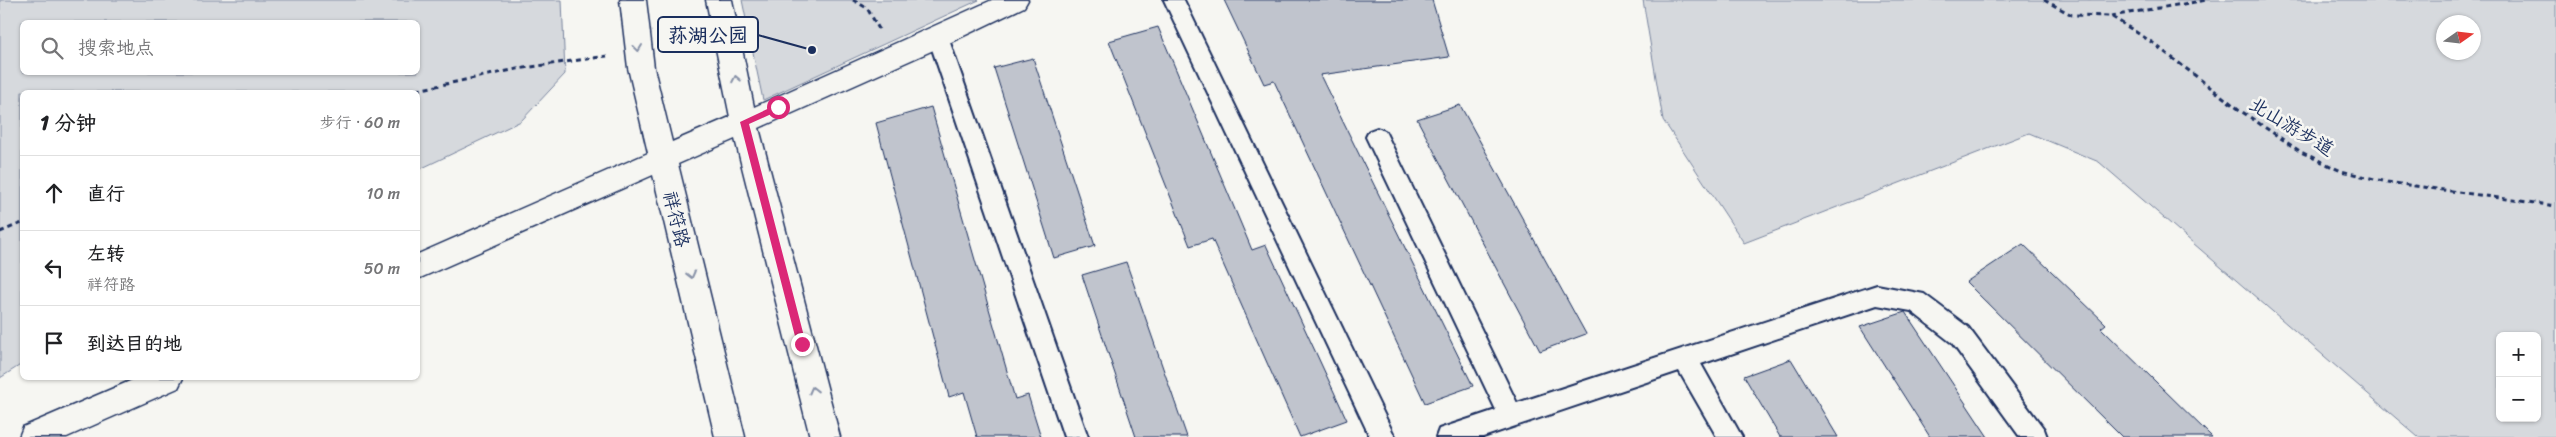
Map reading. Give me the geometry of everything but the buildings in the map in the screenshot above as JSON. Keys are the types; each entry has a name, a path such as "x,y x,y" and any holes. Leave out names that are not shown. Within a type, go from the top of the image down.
{"main road":[{"name":"祥符路","path":"632,0 639,51 662,158 730,437"},
{"path":"719,0 744,122 825,437"},
{"path":"420,266 895,56 1015,0"},
{"path":"34,437 163,380"}],"lane":[{"path":"1174,0 1383,437"},
{"path":"938,36 1076,437"},
{"path":"1376,137 1511,416"},
{"path":"1448,437 1877,295 1916,301 1960,335 2035,437"},
{"path":"1685,359 1730,437"}],"path":[{"path":"853,0 867,8 895,56"},
{"path":"2044,0 2072,16 2111,16 2207,0"},
{"name":"北山游步道","path":"2111,16 2153,43 2241,111 2301,152 2341,171 2387,182 2556,206"},
{"path":"417,90 517,69 639,51"},
{"path":"0,232 20,224"}],"shaded area":[{"path":"0,0 562,0 565,74 521,121 420,169 420,90 20,90 20,365 0,378"},
{"path":"742,0 979,0 763,100"},
{"path":"1643,0 2556,0 2556,437 2418,437 2099,162 2029,133 1744,243 1663,120"}],"place":[{"name":"荪湖公园","path":"812,50"}],"route":[{"path":"778,107 744,122 802,344"}]}
